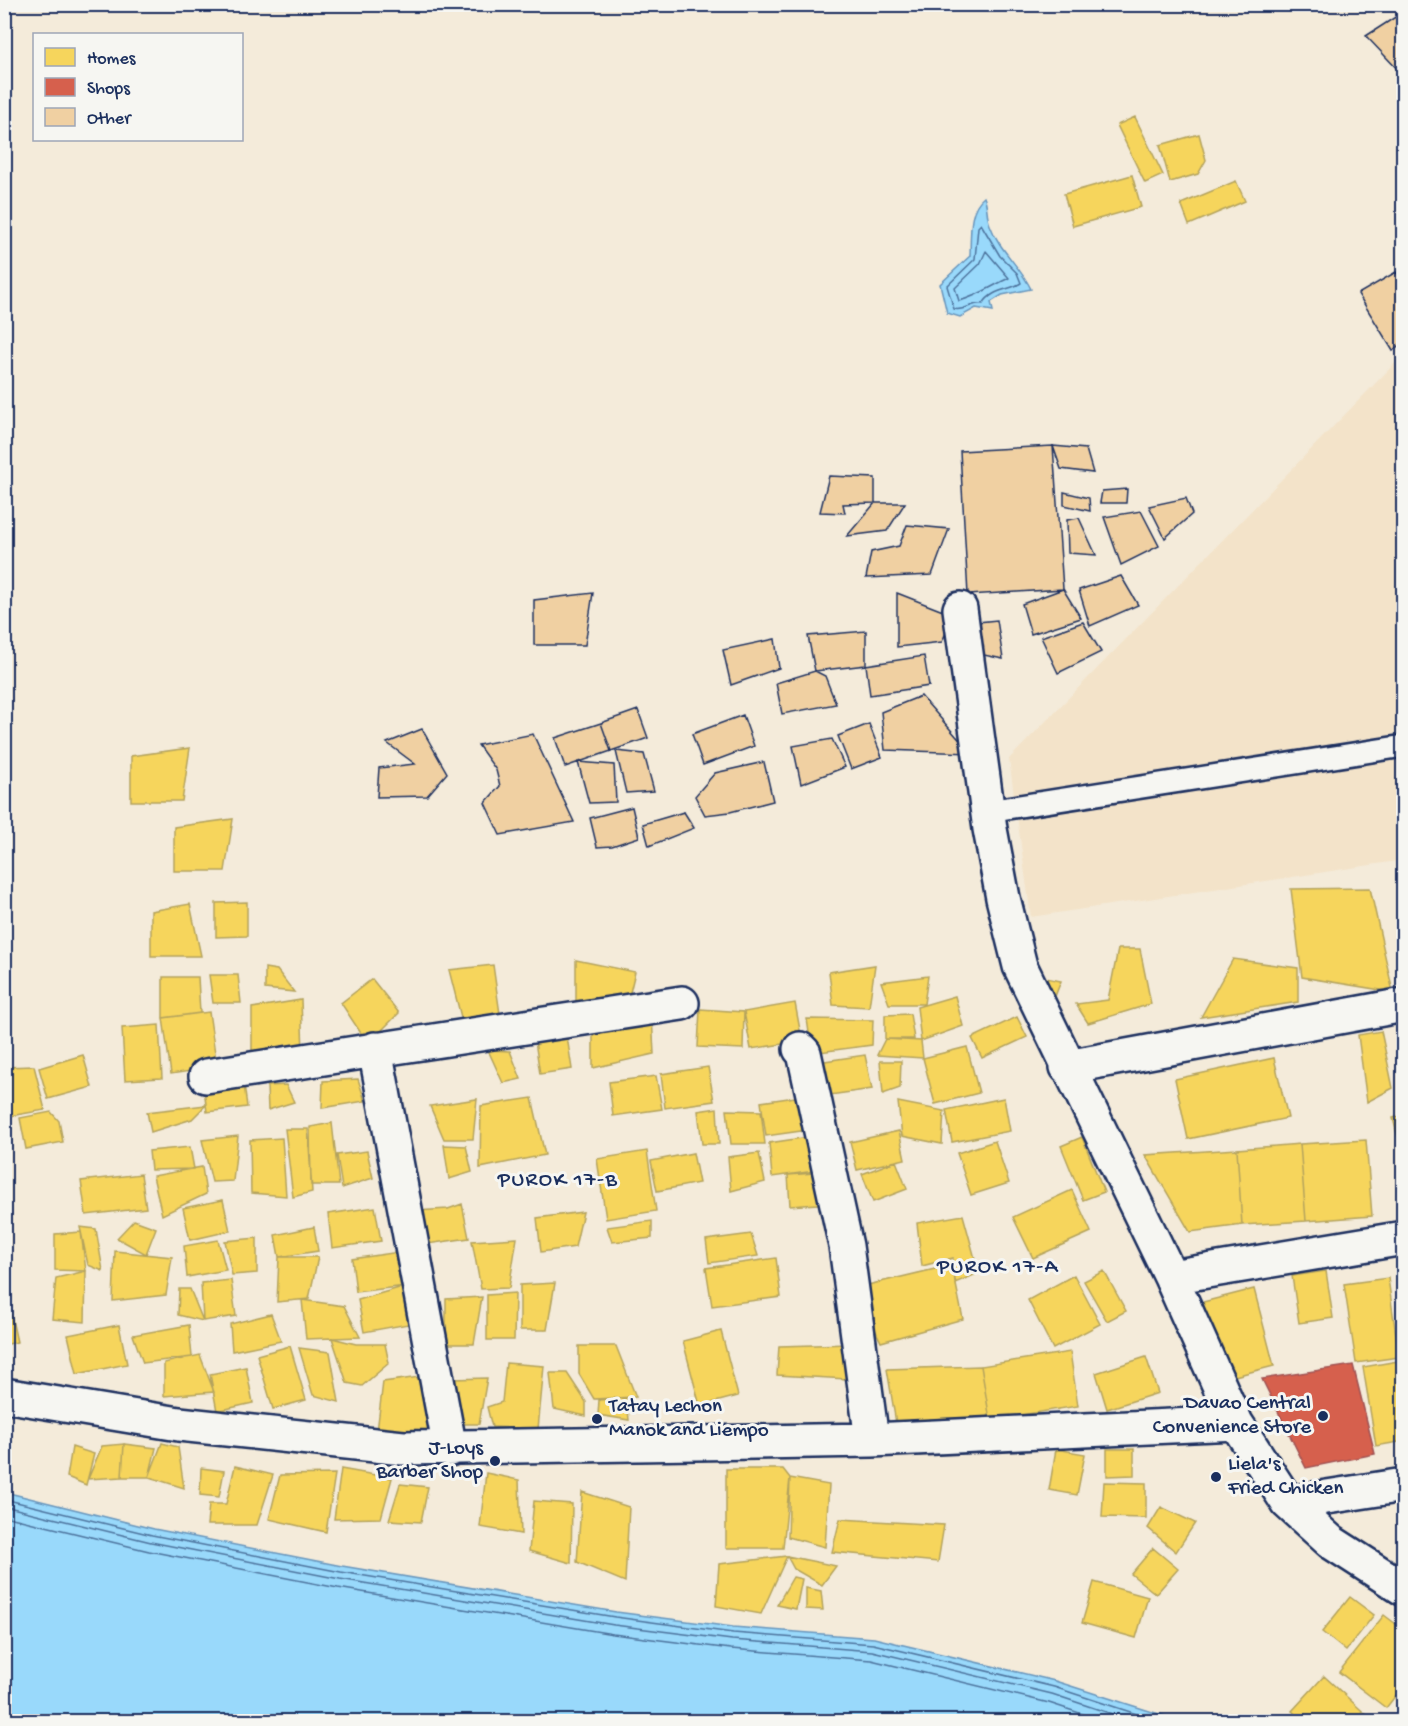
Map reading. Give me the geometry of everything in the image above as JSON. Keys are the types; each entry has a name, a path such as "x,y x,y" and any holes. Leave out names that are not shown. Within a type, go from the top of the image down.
{"street":[{"path":"960,609 988,811 1003,898 1020,966 1067,1067 1171,1277 1236,1423 1288,1503 1331,1542 1404,1589"},
{"path":"206,1076 375,1048 682,1003"},
{"path":"1067,1067 1404,1005"},
{"path":"375,1048 450,1449"},
{"path":"800,1048 804,1053 846,1246 872,1440"},
{"path":"1171,1277 1404,1238"},
{"path":"4,1395 179,1424 403,1448 450,1449 872,1440 1236,1423"},
{"path":"1288,1503 1404,1485"}],"lane":[{"path":"988,811 1404,746"}],"shaded area":[{"path":"1403,355 1403,860 1031,917 1009,759"}],"water":[{"path":"984,197 994,234 1031,289 1002,295 991,302 993,311 976,308 960,317 947,313 940,284 970,256 973,216 979,202"},
{"path":"5,1492 154,1529 342,1566 616,1612 733,1627 874,1638 1055,1681 1181,1721 5,1721"}],"building: Homes":[{"path":"1135,117 1163,175 1145,183 1117,125"},
{"path":"1199,134 1206,160 1198,174 1170,182 1160,145"},
{"path":"1132,175 1141,207 1073,226 1064,194"},
{"path":"1236,181 1245,201 1189,225 1181,204"},
{"path":"190,748 182,801 131,801 131,756"},
{"path":"233,819 225,871 174,871 174,827"},
{"path":"1370,888 1393,992 1302,977 1291,889"},
{"path":"247,902 247,936 216,937 216,903"},
{"path":"190,904 201,956 151,956 151,911"},
{"path":"1118,949 1140,949 1151,1004 1088,1023 1076,1004 1108,1000"},
{"path":"1233,959 1298,968 1298,1002 1201,1017"},
{"path":"576,960 635,972 627,1005 576,1005"},
{"path":"493,965 500,1014 463,1025 449,970"},
{"path":"875,965 869,1007 833,1005 829,972"},
{"path":"265,968 277,970 294,992 265,989"},
{"path":"209,975 238,975 241,1003 213,1003"},
{"path":"928,976 924,1004 889,1004 881,982"},
{"path":"163,977 198,977 200,1013 163,1018"},
{"path":"1041,977 1061,981 1052,1004"},
{"path":"372,979 399,1013 368,1044 341,1003"},
{"path":"955,996 963,1026 921,1041 917,1007"},
{"path":"301,1000 303,1052 252,1052 252,1008"},
{"path":"795,1003 802,1041 751,1049 744,1012"},
{"path":"700,1009 744,1012 743,1049 698,1047"},
{"path":"209,1012 217,1067 171,1074 163,1018"},
{"path":"910,1014 914,1039 885,1039 885,1015"},
{"path":"652,1015 654,1054 593,1068 593,1023"},
{"path":"1017,1017 1027,1037 982,1058 972,1038"},
{"path":"807,1019 873,1020 872,1045 812,1053"},
{"path":"159,1025 162,1078 125,1080 122,1028"},
{"path":"566,1030 572,1069 540,1074 534,1035"},
{"path":"1381,1031 1393,1088 1367,1102 1358,1035"},
{"path":"885,1039 921,1041 923,1058 877,1055"},
{"path":"967,1047 979,1093 935,1104 923,1058"},
{"path":"488,1050 510,1051 521,1079 503,1083"},
{"path":"83,1055 92,1087 48,1099 39,1068"},
{"path":"865,1055 872,1089 823,1096 818,1062"},
{"path":"1274,1058 1288,1118 1188,1139 1175,1079"},
{"path":"880,1061 901,1061 900,1088 883,1094"},
{"path":"34,1066 45,1110 4,1117 4,1067"},
{"path":"708,1067 714,1101 665,1108 661,1074"},
{"path":"243,1076 247,1107 207,1112 203,1081"},
{"path":"656,1076 662,1109 613,1116 609,1082"},
{"path":"358,1079 365,1101 322,1108 323,1081"},
{"path":"286,1085 294,1102 268,1110 267,1086"},
{"path":"809,1095 815,1129 766,1136 761,1102"},
{"path":"532,1098 545,1155 480,1168 481,1106"},
{"path":"1004,1098 1010,1131 952,1142 946,1110"},
{"path":"477,1099 473,1139 444,1139 430,1106"},
{"path":"898,1102 944,1111 942,1144 902,1136"},
{"path":"206,1105 192,1119 151,1132 147,1112"},
{"path":"717,1108 719,1144 702,1144 698,1111"},
{"path":"727,1110 761,1111 765,1144 731,1144"},
{"path":"51,1112 59,1121 63,1142 26,1149 20,1118"},
{"path":"1404,1115 1404,1163 1393,1118"},
{"path":"332,1123 339,1185 311,1185 310,1127"},
{"path":"285,1129 308,1129 312,1192 293,1197"},
{"path":"899,1131 905,1159 857,1170 850,1142"},
{"path":"238,1136 233,1181 212,1182 202,1140"},
{"path":"815,1136 822,1170 772,1177 769,1143"},
{"path":"1082,1137 1104,1192 1083,1200 1061,1146"},
{"path":"282,1138 286,1196 251,1193 250,1140"},
{"path":"1366,1140 1372,1216 1306,1221 1300,1144"},
{"path":"995,1141 1009,1183 971,1195 957,1153"},
{"path":"1300,1144 1306,1221 1242,1225 1237,1149"},
{"path":"444,1145 466,1146 472,1172 449,1179"},
{"path":"190,1147 194,1169 151,1170 149,1151"},
{"path":"1237,1149 1242,1225 1190,1232 1145,1155"},
{"path":"367,1151 373,1178 342,1188 337,1155"},
{"path":"647,1151 656,1211 606,1219 597,1159"},
{"path":"693,1153 699,1183 657,1191 651,1161"},
{"path":"759,1153 765,1182 731,1191 728,1157"},
{"path":"896,1161 907,1189 873,1202 862,1174"},
{"path":"202,1167 206,1194 162,1215 153,1176"},
{"path":"828,1172 831,1203 790,1206 788,1175"},
{"path":"141,1174 146,1208 86,1215 81,1181"},
{"path":"1072,1190 1091,1232 1033,1258 1013,1217"},
{"path":"223,1200 230,1231 190,1240 183,1208"},
{"path":"462,1204 469,1238 420,1245 416,1211 448,1209"},
{"path":"375,1207 381,1241 332,1248 328,1214"},
{"path":"583,1212 575,1247 541,1252 537,1218"},
{"path":"963,1215 979,1273 955,1283 953,1258 922,1266 917,1223"},
{"path":"134,1220 156,1228 146,1254 117,1238"},
{"path":"652,1221 652,1238 612,1242 607,1227"},
{"path":"80,1227 96,1229 103,1271 88,1265"},
{"path":"314,1227 318,1251 279,1257 275,1235"},
{"path":"81,1232 86,1271 55,1270 55,1234"},
{"path":"751,1234 758,1256 709,1263 706,1240"},
{"path":"257,1238 257,1273 232,1275 225,1241"},
{"path":"517,1238 509,1288 481,1289 472,1241"},
{"path":"218,1240 226,1270 187,1277 184,1246"},
{"path":"115,1251 172,1257 166,1295 113,1301"},
{"path":"399,1252 406,1286 356,1292 352,1259"},
{"path":"279,1257 318,1257 309,1299 277,1302"},
{"path":"776,1258 781,1297 712,1306 706,1268"},
{"path":"952,1265 963,1319 881,1342 855,1288"},
{"path":"86,1271 85,1322 52,1319 56,1278"},
{"path":"1104,1271 1126,1311 1107,1321 1084,1281"},
{"path":"1326,1271 1333,1318 1299,1323 1292,1276"},
{"path":"1074,1275 1100,1324 1053,1349 1028,1300"},
{"path":"1388,1278 1399,1357 1356,1363 1344,1284"},
{"path":"231,1280 236,1316 203,1321 201,1283"},
{"path":"555,1283 547,1330 520,1330 520,1285"},
{"path":"406,1286 414,1323 364,1332 358,1300"},
{"path":"179,1289 190,1289 203,1321 178,1315"},
{"path":"1254,1289 1274,1366 1223,1379 1203,1302"},
{"path":"515,1293 514,1340 487,1340 487,1295"},
{"path":"482,1297 474,1344 446,1344 446,1299"},
{"path":"302,1300 344,1306 360,1337 306,1339"},
{"path":"9,1306 17,1342 4,1345 4,1307"},
{"path":"271,1314 281,1341 232,1351 230,1324"},
{"path":"119,1325 127,1364 77,1374 68,1335"},
{"path":"189,1325 192,1357 143,1363 133,1335"},
{"path":"721,1331 738,1396 700,1406 683,1341"},
{"path":"332,1338 356,1344 385,1344 389,1363 362,1386 347,1383"},
{"path":"850,1344 847,1379 777,1375 779,1346"},
{"path":"290,1346 306,1400 273,1409 257,1355"},
{"path":"579,1346 616,1346 636,1397 594,1399 579,1374"},
{"path":"299,1348 330,1352 339,1402 313,1395"},
{"path":"1070,1352 1078,1406 990,1420 981,1366"},
{"path":"200,1355 214,1392 164,1396 164,1363"},
{"path":"1146,1357 1158,1393 1107,1409 1096,1373"},
{"path":"1404,1360 1404,1441 1376,1446 1363,1367"},
{"path":"506,1363 544,1366 538,1429 492,1427 487,1407 502,1402"},
{"path":"981,1366 990,1420 896,1423 887,1369"},
{"path":"246,1367 253,1403 217,1411 210,1374"},
{"path":"550,1373 567,1373 586,1402 586,1416 554,1409"},
{"path":"427,1376 430,1433 376,1440 383,1382"},
{"path":"487,1378 479,1424 452,1424 452,1379"},
{"path":"627,1398 629,1420 598,1415 599,1400"},
{"path":"162,1443 178,1447 184,1488 149,1477"},
{"path":"124,1444 122,1477 88,1479 102,1446"},
{"path":"124,1444 156,1448 149,1477 122,1477"},
{"path":"72,1447 94,1454 86,1485 67,1477"},
{"path":"1056,1449 1085,1454 1077,1495 1049,1490"},
{"path":"1107,1449 1134,1449 1134,1475 1107,1476"},
{"path":"235,1466 273,1475 257,1525 207,1525 209,1504 226,1504"},
{"path":"201,1468 224,1471 219,1497 200,1495"},
{"path":"341,1469 392,1478 381,1518 334,1519"},
{"path":"726,1469 783,1469 790,1478 783,1548 726,1548"},
{"path":"486,1473 519,1480 521,1534 480,1527"},
{"path":"335,1474 326,1532 269,1519 280,1475"},
{"path":"790,1478 829,1485 825,1547 788,1537"},
{"path":"1104,1482 1146,1483 1146,1518 1102,1517"},
{"path":"400,1484 428,1487 421,1522 389,1520"},
{"path":"582,1492 629,1507 625,1582 577,1562"},
{"path":"534,1501 572,1504 571,1563 529,1551"},
{"path":"1161,1507 1195,1523 1176,1552 1148,1528"},
{"path":"840,1519 944,1525 938,1562 832,1552"},
{"path":"1153,1548 1178,1569 1156,1594 1131,1574"},
{"path":"787,1556 761,1614 716,1606 719,1564"},
{"path":"787,1556 836,1566 822,1585 794,1569"},
{"path":"793,1577 802,1579 796,1609 777,1605"},
{"path":"1094,1582 1148,1597 1136,1638 1082,1623"},
{"path":"806,1588 821,1591 823,1610 806,1609"},
{"path":"1350,1597 1374,1615 1346,1651 1322,1632"},
{"path":"1384,1615 1404,1630 1404,1685 1386,1708 1339,1672"},
{"path":"1324,1676 1371,1719 1369,1722 1304,1722 1292,1711"}],"building: Shops":[{"name":"Davao Central Convenience Store","path":"1353,1365 1375,1454 1306,1468 1262,1379"}],"building: Other":[{"path":"1397,16 1404,22 1404,76 1366,36"},
{"path":"1396,272 1404,282 1404,340 1393,351 1358,294"},
{"path":"1053,446 1063,589 968,595 960,451"},
{"path":"1053,446 1086,449 1093,473 1061,469"},
{"path":"829,476 875,478 875,503 843,504 845,513 820,512"},
{"path":"1127,489 1126,503 1100,503 1102,491"},
{"path":"1064,492 1089,498 1090,511 1064,505"},
{"path":"1186,498 1192,514 1165,538 1149,506"},
{"path":"875,503 905,503 887,531 847,536"},
{"path":"1141,511 1159,546 1121,565 1104,517"},
{"path":"1079,518 1096,555 1068,553 1067,520"},
{"path":"907,525 949,529 932,575 866,578 871,552 899,546"},
{"path":"1121,576 1138,605 1090,626 1079,590"},
{"path":"1063,589 1081,618 1031,634 1022,604"},
{"path":"593,593 585,645 534,645 534,600"},
{"path":"897,593 953,615 942,642 897,647"},
{"path":"997,620 1003,659 979,654 978,622"},
{"path":"1083,622 1101,652 1058,673 1041,637"},
{"path":"866,631 866,665 815,671 808,636"},
{"path":"775,639 779,668 731,685 723,650"},
{"path":"924,656 929,686 870,695 866,665"},
{"path":"815,671 825,676 836,704 782,714 776,683"},
{"path":"921,696 971,753 885,750 881,712"},
{"path":"638,710 648,738 611,751 601,723"},
{"path":"743,715 754,746 703,765 692,734"},
{"path":"601,723 611,751 565,767 555,738"},
{"path":"869,724 882,757 851,769 838,736"},
{"path":"422,729 447,773 427,796 377,797 379,768 415,764 387,743"},
{"path":"533,734 574,822 500,835 485,803 500,786 496,770 478,745"},
{"path":"832,739 845,767 801,784 793,746"},
{"path":"616,751 644,754 654,791 626,793"},
{"path":"578,762 614,765 616,802 589,803"},
{"path":"764,762 773,801 730,812 705,815 695,796 715,773"},
{"path":"632,807 639,837 612,846 597,847 590,818"},
{"path":"684,812 694,828 649,846 643,824"}],"place":[{"name":"Davao Central Convenience Store","path":"1323,1416"},
{"name":"Tatay Lechon Manok and Liempo","path":"597,1419"},
{"name":"J-Loys Barber Shop","path":"495,1461"},
{"name":"Liela's Fried Chicken","path":"1216,1477"}],"district":[{"name":"PUROK 17-B","path":"558,1181"},
{"name":"PUROK 17-A","path":"998,1268"}]}
